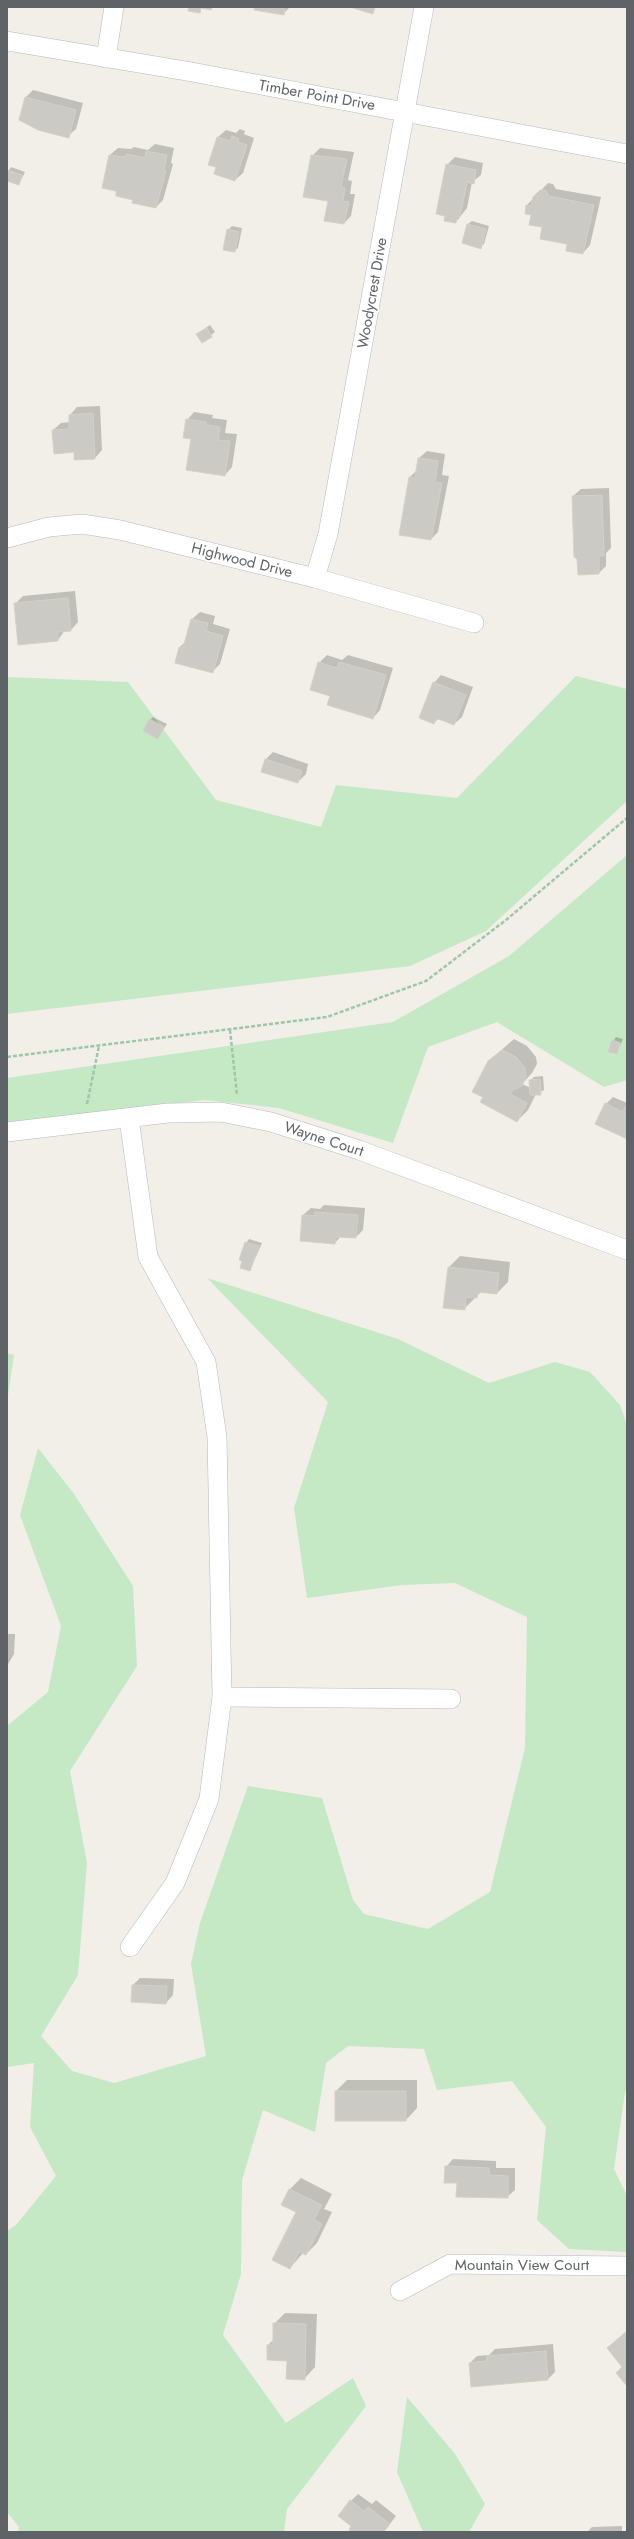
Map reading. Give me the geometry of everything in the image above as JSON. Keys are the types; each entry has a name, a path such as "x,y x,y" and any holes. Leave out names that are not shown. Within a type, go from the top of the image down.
{"street":[{"path":"106,58 114,7"},
{"name":"Woodycrest Drive","path":"315,578 328,534 424,7"},
{"name":"Timber Point Drive","path":"7,41 405,111 627,154"},
{"name":"Highwood Drive","path":"7,538 49,527 82,524 120,530 315,578 474,623"},
{"name":"Wayne Court","path":"7,1132 129,1118 221,1112 271,1122 359,1150 627,1250"},
{"path":"129,1118 148,1257 206,1362 217,1437 222,1697 209,1799 175,1883 130,1947"},
{"path":"222,1697 451,1699"},
{"name":"Mountain View Court","path":"400,2291 450,2264 627,2266"}],"path":[{"path":"7,1057 327,1017 426,981 506,920 627,818"},
{"path":"230,1030 239,1116"},
{"path":"83,1123 99,1046"}],"green space":[{"path":"576,676 627,689 627,801 486,931 410,966 7,1014 8,677 128,682 216,800 321,827 336,785 457,798"},
{"path":"627,855 627,1080 604,1087 497,1022 428,1047 393,1143 279,1108 204,1100 7,1124 7,1078 393,1022 509,956"},
{"path":"207,1278 398,1339 489,1383 555,1362 590,1372 620,1405 627,1425 627,2089 625,2092 614,2169 627,2196 627,2252 569,2249 537,2220 546,2127 512,2081 437,2090 424,2049 348,2046 326,2063 315,2132 263,2110 242,2180 241,2274 223,2335 286,2423 353,2378 366,2406 287,2509 284,2532 18,2532 19,2527 7,2512 7,2231 16,2225 56,2176 30,2127 34,2063 7,2067 7,1726 48,1692 61,1626 20,1515 38,1448 74,1494 133,1586 137,1666 70,1771 87,1863 78,1975 41,2036 72,2071 114,2083 206,2056 191,1964 200,1923 248,1786 322,1798 353,1900 364,1914 428,1929 490,1892 525,1748 527,1617 455,1583 402,1585 307,1598 294,1508 328,1402"},
{"path":"7,1353 14,1355 7,1402"},
{"path":"407,2397 455,2454 485,2504 469,2532 423,2532 397,2472"}],"building":[{"path":"189,7 212,7 211,10 201,8 200,13 188,11"},
{"path":"255,7 285,7 284,15 254,10"},
{"path":"350,7 375,7 373,14"},
{"path":"25,97 76,110 69,138 38,130 19,120"},
{"path":"232,136 239,139 238,142 247,145 235,181 214,174 216,167 208,165 217,137 230,141"},
{"path":"146,151 167,155 164,171 166,171 156,208 132,203 133,200 116,196 116,191 102,188 109,155 125,157 126,154 145,158"},
{"path":"311,155 347,159 341,187 345,188 343,201 349,202 344,224 324,221 328,201 303,197"},
{"path":"446,164 476,170 474,184 467,182 460,217 457,216 456,223 444,221 445,216 436,214"},
{"path":"7,170 22,175 19,185 7,181"},
{"path":"540,190 546,191 549,196 594,205 583,254 566,251 567,244 540,239 542,227 529,225 531,215 525,214 526,205 531,206 533,197"},
{"path":"467,224 486,229 481,249 462,243"},
{"path":"227,229 239,232 235,252 223,250"},
{"path":"207,328 212,337 202,343 196,334"},
{"path":"93,413 95,459 74,460 74,452 54,454 52,430 69,429 69,415"},
{"path":"186,419 206,422 206,425 220,427 218,440 230,441 225,476 186,470 191,439 183,438"},
{"path":"418,458 438,461 435,482 442,483 431,540 399,535 409,477 415,478"},
{"path":"602,495 604,556 599,556 599,574 578,575 577,559 574,557 572,496"},
{"path":"68,598 71,631 58,632 58,641 18,645 14,603"},
{"path":"191,619 208,623 206,631 223,636 213,673 175,663 179,647 183,648"},
{"path":"318,662 337,668 339,662 386,675 373,719 327,705 330,696 310,690"},
{"path":"433,682 466,695 454,725 436,718 434,724 419,718"},
{"path":"149,719 164,727 158,739 143,731"},
{"path":"265,759 302,771 298,783 261,772"},
{"path":"612,1040 620,1043 617,1054 608,1052"},
{"path":"502,1050 516,1057 525,1068 526,1076 522,1086 513,1090 510,1094 527,1103 517,1122 480,1102 483,1097 472,1092 488,1061"},
{"path":"540,1079 541,1095 530,1095 529,1080"},
{"path":"605,1103 622,1112 627,1105 627,1139 595,1124"},
{"path":"315,1212 358,1215 356,1238 336,1237 335,1244 300,1241 302,1215 315,1216"},
{"path":"245,1242 259,1246 250,1271 240,1268 242,1261 239,1260"},
{"path":"448,1267 499,1273 497,1294 478,1292 477,1298 466,1297 465,1310 443,1308"},
{"path":"132,1985 167,1986 166,2004 131,2002"},
{"path":"335,2091 406,2091 406,2121 335,2121"},
{"path":"445,2166 489,2168 489,2175 508,2176 508,2198 456,2197 457,2183 444,2183"},
{"path":"289,2189 322,2205 314,2220 322,2224 306,2255 299,2252 290,2269 272,2260 296,2212 281,2205"},
{"path":"273,2323 306,2324 305,2380 286,2379 287,2361 267,2360 267,2345 273,2345"},
{"path":"627,2331 627,2386 616,2373 622,2367 607,2348"},
{"path":"546,2351 548,2380 471,2387 469,2363 487,2361 487,2356"},
{"path":"350,2500 364,2511 368,2507 390,2524 383,2532 352,2532 349,2530 351,2526 338,2516"}]}
